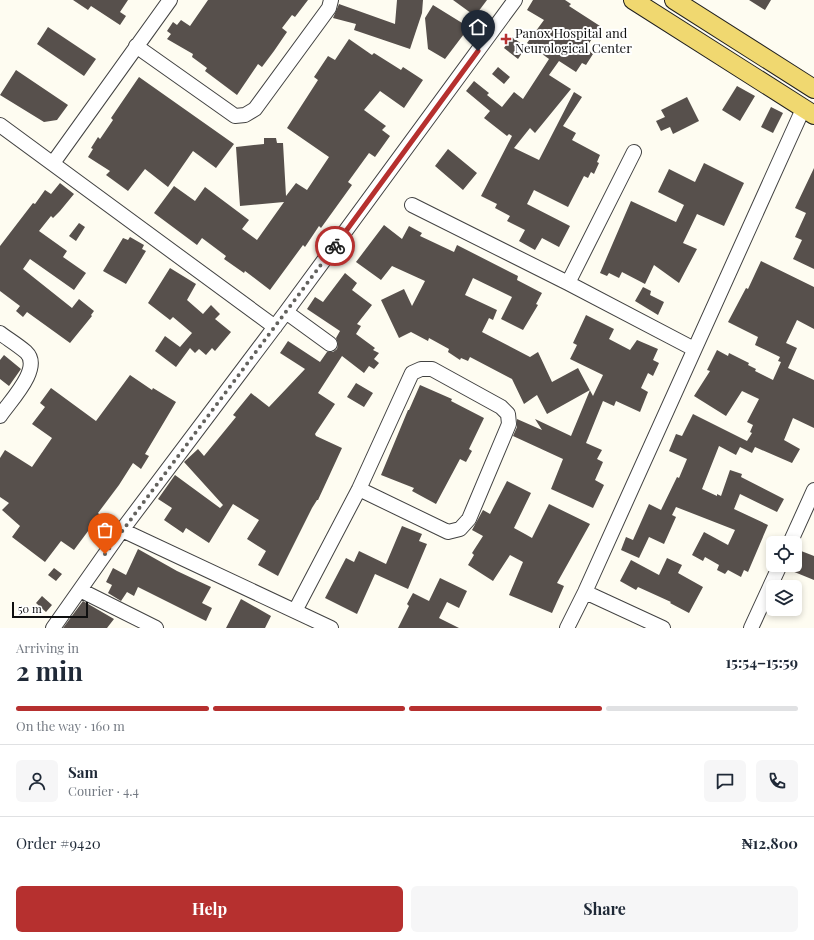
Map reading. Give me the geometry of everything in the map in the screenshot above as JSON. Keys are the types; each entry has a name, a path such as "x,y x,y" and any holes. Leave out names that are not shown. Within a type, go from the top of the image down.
{"main road":[{"path":"633,0 809,112"},
{"path":"674,0 814,90"}],"street":[{"path":"53,163 170,0"},
{"path":"136,46 235,116 245,115 254,109 264,96 329,8 331,0"},
{"path":"53,628 122,530 275,327 515,0"},
{"path":"566,628 585,592 694,349 809,112"},
{"path":"0,124 275,327"},
{"path":"568,283 634,152"},
{"path":"412,205 568,283 694,349"},
{"path":"286,312 330,344"},
{"path":"0,333 26,352 32,362 30,373 0,416"},
{"path":"295,611 359,489 412,373 421,369 432,369 501,407 508,414 509,424 470,518 460,529 448,532 359,489"},
{"path":"793,536 814,490"},
{"path":"122,530 331,628"},
{"path":"751,628 777,572"},
{"path":"80,590 135,624 156,628"},
{"path":"585,592 663,628"}],"building":[{"path":"73,0 128,0 120,12 126,16 120,25 91,6 88,10"},
{"path":"208,0 308,0 295,17 292,15 282,28 287,32 262,67 258,64 237,95 205,71 207,68 192,57 193,54 167,39 171,34 167,31 173,22 177,25 181,20 190,26"},
{"path":"397,0 423,0 422,13 410,49 354,30 356,24 333,18 339,4 395,24"},
{"path":"453,0 487,0 475,16"},
{"path":"533,0 565,0 571,4 569,6 600,26 586,48 593,54 586,65 582,63 576,72 559,61 549,75 571,89 535,133 530,128 514,148 539,160 574,92 582,97 563,126 576,133 572,140 600,155 597,162 599,163 594,174 591,172 588,178 584,176 568,207 534,190 527,204 570,226 559,247 542,238 535,250 519,241 525,230 507,221 510,216 495,208 497,204 481,196 512,136 509,134 507,136 484,118 490,111 466,91 474,81 489,93 487,95 502,107 514,92 523,99 549,59 527,43 544,20 527,10"},
{"path":"749,0 771,0 765,10"},
{"path":"433,5 467,26 467,30 445,59 428,49 425,18"},
{"path":"48,27 96,59 84,76 37,44"},
{"path":"512,37 526,47 518,59 504,48"},
{"path":"349,39 372,55 374,53 401,70 403,67 423,80 404,108 380,91 364,110 386,126 382,130 390,136 375,157 369,153 348,182 352,185 321,228 319,226 305,247 303,245 270,290 245,271 244,273 224,259 226,256 202,238 197,245 154,213 174,186 195,201 205,187 249,220 242,229 257,240 284,202 240,206 236,147 264,144 264,138 276,138 277,143 283,143 286,196 296,183 307,190 329,157 287,128 318,80 314,77 328,56 335,60"},
{"path":"498,67 510,77 504,84 492,74"},
{"path":"16,70 68,105 57,120 44,122 0,95"},
{"path":"139,77 234,144 216,168 193,151 168,187 145,169 128,191 106,175 110,171 88,157 93,149 91,148 98,137 100,139 113,120 111,118"},
{"path":"737,86 755,96 740,121 722,110"},
{"path":"687,97 699,121 673,134 670,127 661,131 656,121 665,117 661,110"},
{"path":"771,107 783,113 773,133 761,127"},
{"path":"448,149 477,173 463,190 435,166"},
{"path":"704,163 744,183 724,226 697,214 683,243 697,249 679,283 654,265 645,284 622,272 619,278 609,273 607,276 600,273 631,201 676,222 684,205 658,192 669,169 695,182"},
{"path":"814,168 814,269 793,259 802,240 795,237 806,213 795,208"},
{"path":"60,183 74,194 53,218 51,216 39,231 67,251 63,257 86,273 74,290 30,259 23,269 72,308 79,299 94,311 91,315 92,316 70,343 27,312 23,317 16,311 20,306 0,291 0,246 33,203 35,204 45,190 51,194"},
{"path":"79,223 85,227 76,241 69,236"},
{"path":"384,225 402,239 409,226 422,233 420,236 454,252 457,245 518,276 517,280 542,293 536,304 538,305 523,330 501,319 512,297 473,278 465,295 497,310 493,320 489,318 482,332 530,357 538,352 552,382 578,368 590,390 547,414 537,395 524,404 512,379 470,357 468,361 461,358 460,360 448,352 449,349 429,338 428,341 411,332 399,338 381,300 404,289 412,306 425,281 392,266 381,280 356,262"},
{"path":"130,237 144,245 142,249 146,251 126,284 103,271 123,238 128,240"},
{"path":"761,261 814,287 814,329 797,320 786,343 797,348 788,368 814,380 814,428 793,418 784,440 800,449 792,463 755,447 752,453 740,447 736,455 719,446 702,489 717,496 717,494 721,496 730,470 742,474 741,477 784,499 777,512 740,494 734,509 768,525 748,572 744,570 741,577 728,570 725,574 717,570 719,565 705,557 703,561 692,555 704,532 728,545 735,530 676,507 672,515 676,517 664,544 649,537 639,558 621,550 626,537 633,540 649,504 661,510 677,477 679,478 687,459 669,451 676,434 682,436 693,414 747,441 752,433 750,432 753,425 747,422 759,399 742,391 726,416 694,396 710,371 707,370 717,350 728,356 729,353 749,363 748,365 756,369 755,371 773,380 781,362 778,361 780,357 755,345 758,337 728,322 746,288 748,289"},
{"path":"170,268 196,284 187,300 203,314 211,305 220,314 215,319 231,332 215,351 212,348 206,355 199,349 195,353 190,348 176,367 155,351 165,336 180,347 192,333 173,317 170,320 148,303"},
{"path":"345,273 357,283 352,290 372,305 357,324 361,326 356,334 375,348 373,350 379,353 374,359 379,363 374,369 369,366 364,373 342,356 318,393 335,404 315,434 316,436 342,448 318,500 312,508 278,576 258,565 266,551 247,539 259,520 233,504 209,543 186,528 183,533 164,520 172,508 158,499 175,475 220,508 223,505 184,462 198,449 204,456 236,417 233,415 251,393 269,407 305,369 280,353 288,341 320,362 327,352 333,352 337,349 338,344 336,338 340,331 307,309 315,297 323,302"},
{"path":"643,287 651,291 650,295 664,302 658,315 635,301"},
{"path":"586,315 614,329 609,339 630,350 637,340 658,349 653,360 659,363 653,376 648,373 641,388 648,392 640,412 616,401 614,406 603,401 586,443 602,450 597,459 603,462 595,480 604,485 593,508 551,489 563,459 513,436 517,427 517,419 542,430 535,419 571,436 590,390 593,396 603,375 570,359 577,345 573,343"},
{"path":"4,355 21,369 9,386 0,379 0,360"},
{"path":"130,375 152,390 153,388 176,402 145,454 149,456 141,469 133,463 98,513 100,515 74,550 61,541 45,562 12,537 20,526 2,510 9,503 0,497 0,458 5,450 32,467 52,438 32,424 45,407 40,403 51,388 96,421"},
{"path":"356,383 373,393 364,407 347,397"},
{"path":"420,385 452,399 451,401 484,418 469,449 472,451 466,462 460,459 436,504 412,491 414,488 381,475"},
{"path":"507,481 531,493 514,528 532,538 549,504 590,524 557,583 564,586 552,613 509,595 523,562 510,555 493,581 468,565 474,555 472,553 483,536 472,530 483,510 490,514"},
{"path":"402,526 422,534 419,541 427,544 408,589 375,574 357,614 325,598 346,558 354,562 359,551 386,564"},
{"path":"138,549 177,571 211,587 202,603 212,608 206,621 138,587 134,596 127,592 121,601 108,593 112,585 106,582 113,568 126,575"},
{"path":"802,551 814,556 814,580 794,572 802,572"},
{"path":"667,558 682,565 678,573 703,587 689,613 670,603 671,602 638,587 636,590 620,581 631,560 659,575"},
{"path":"54,568 62,574 56,581 48,575"},
{"path":"440,578 467,591 459,608 447,602 439,618 459,628 398,628 409,606 407,604 413,593 429,601"},
{"path":"42,596 52,605 46,612 36,603"},
{"path":"241,599 271,616 265,628 226,628"},
{"path":"83,601 114,619 107,628 63,628"}],"way so far":[{"path":"105,554 335,246"}],"place":[{"name":"Panox Hospital and Neurological Center","path":"506,39"}],"route":[{"path":"335,246 478,51"}]}
